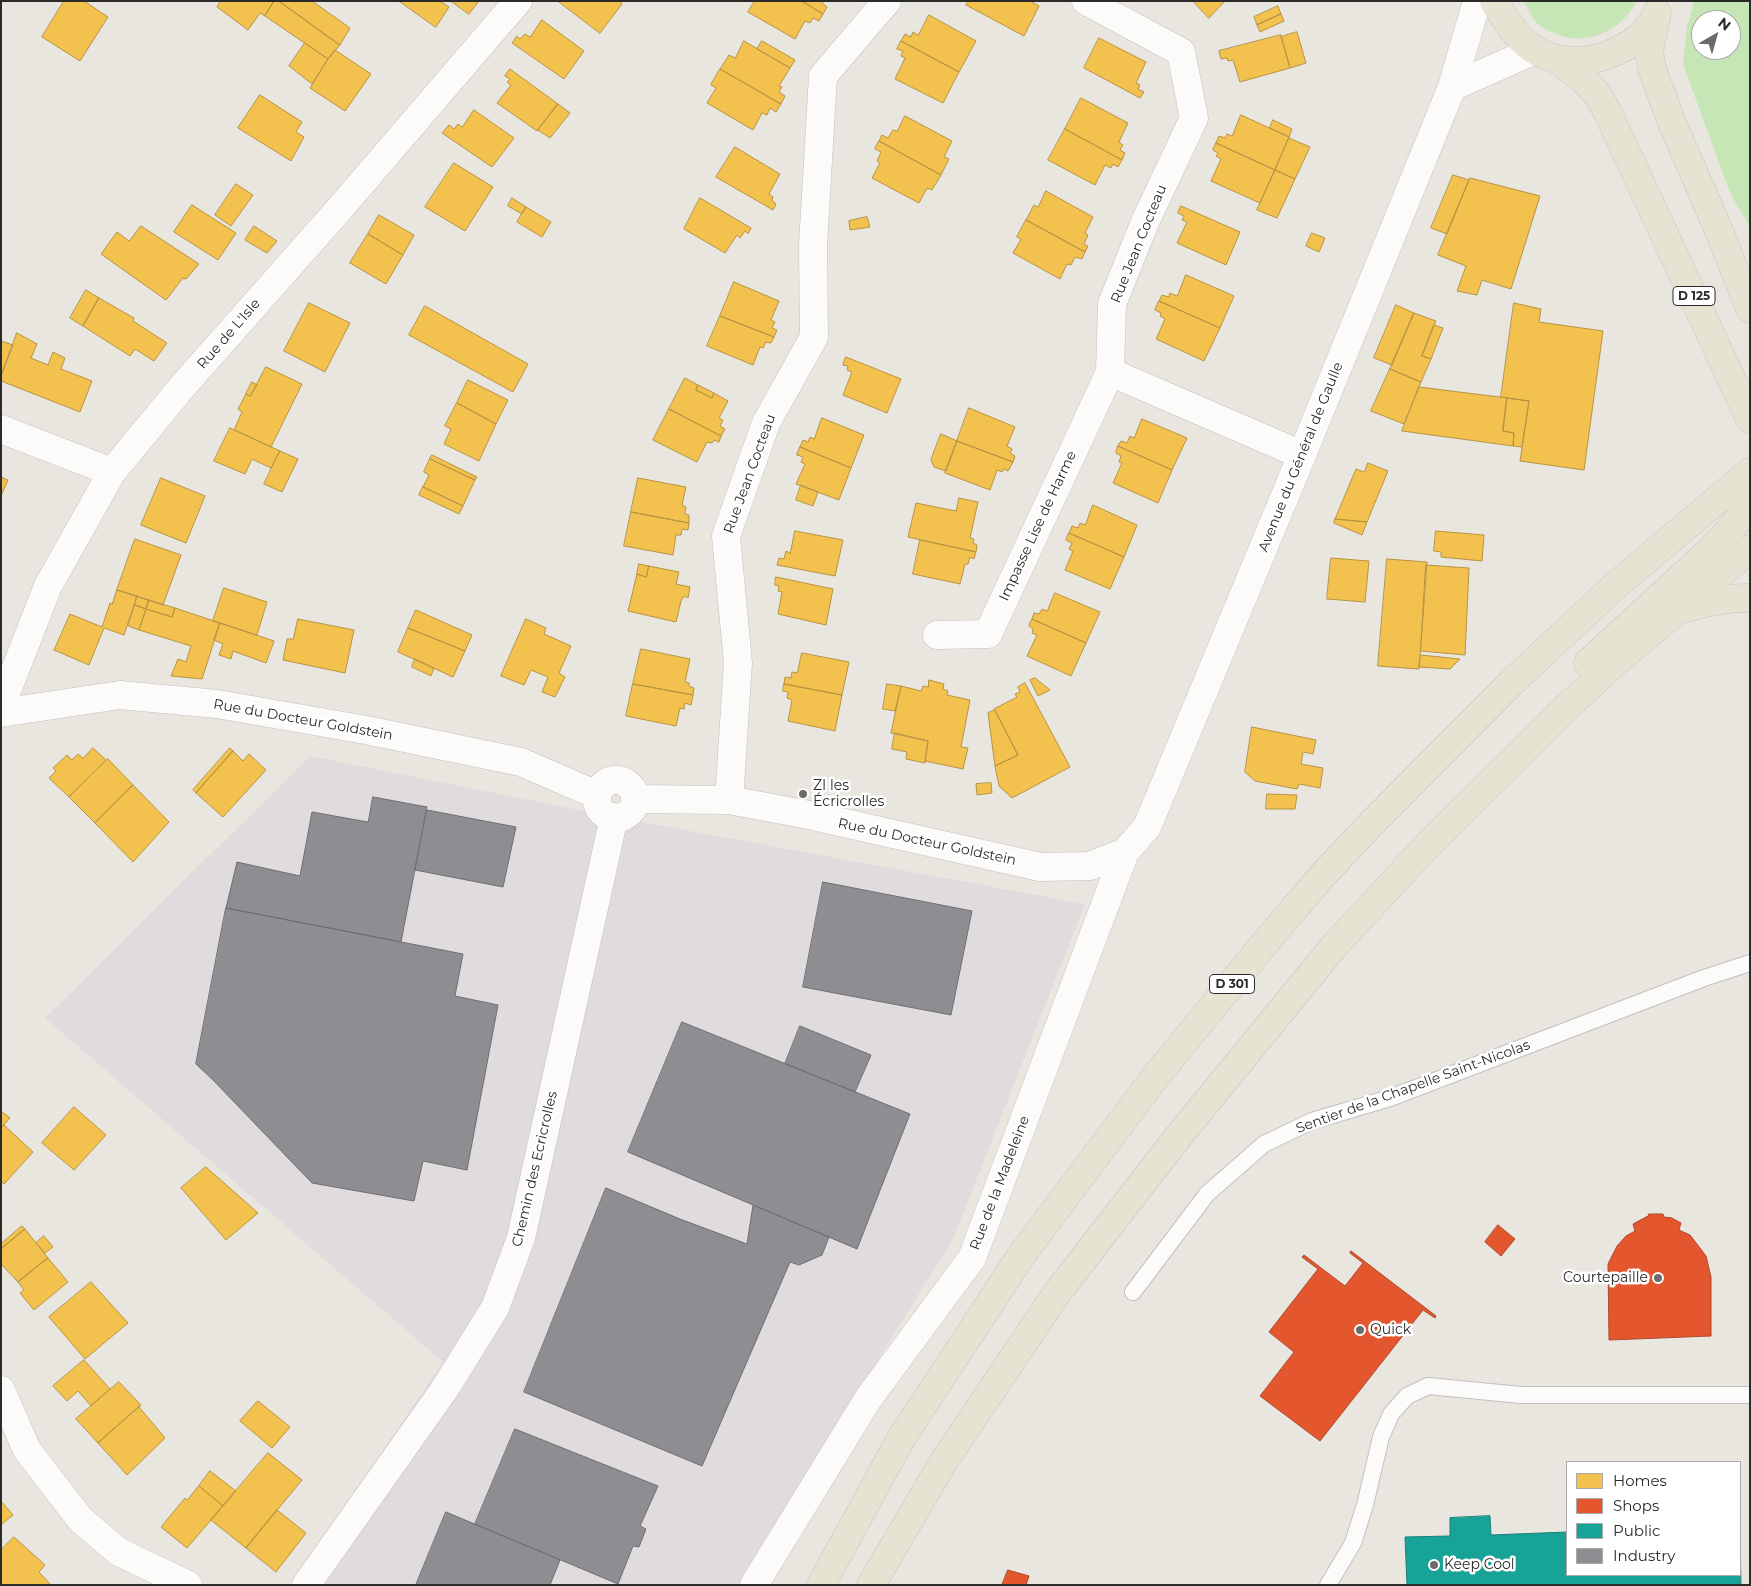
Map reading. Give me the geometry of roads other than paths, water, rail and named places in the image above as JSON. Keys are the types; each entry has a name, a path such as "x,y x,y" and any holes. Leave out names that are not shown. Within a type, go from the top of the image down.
{"main road":[{"name":"D 125","path":"1494,1 1513,31 1522,41 1589,85 1598,95 1750,419"},
{"path":"1546,55 1575,62 1591,61 1608,56 1637,41 1650,28 1659,7"},
{"path":"1659,7 1649,51 1652,68 1672,123 1719,231 1750,309"},
{"path":"1719,231 1750,286"},
{"name":"D 301","path":"820,1585 902,1437 1023,1253 1156,1076 1275,931 1322,876 1370,825 1512,682 1615,586 1750,472"},
{"path":"871,1585 944,1461 1057,1293 1182,1132 1335,945 1497,752 1623,630 1711,550 1736,523 1750,499"},
{"path":"1335,945 1428,845 1525,748 1611,666 1750,549"},
{"path":"1676,611 1709,601 1735,597 1750,598"}],"street":[{"name":"Rue de L'Isle","path":"1,706 48,586 112,472 182,387 342,206 518,1"},
{"name":"Rue Jean Cocteau","path":"729,800 738,663 726,536 766,423 814,337 814,236 823,76 887,1"},
{"name":"Rue Jean Cocteau","path":"1086,1 1181,52 1194,118 1145,222 1112,304 1110,372"},
{"name":"Avenue du Général de Gaulle","path":"1147,827 1302,455 1452,86 1477,1"},
{"path":"1452,86 1546,55"},
{"path":"1110,372 1302,455"},
{"name":"Impasse Lise de Harme","path":"937,635 988,634 1110,372"},
{"path":"1,429 112,472"},
{"name":"Rue du Docteur Goldstein","path":"1,713 120,694 217,704 366,730 521,762 597,795"},
{"path":"615,780 627,783 634,793 635,799 634,806 626,815 614,817 608,816 599,807 597,795 603,785 615,780"},
{"name":"Rue du Docteur Goldstein","path":"635,799 729,800 808,815 1040,867 1090,866 1125,852 1147,827"},
{"name":"Chemin des Ecricrolles","path":"306,1585 444,1390 495,1308 521,1238 614,817"},
{"name":"Rue de la Madeleine","path":"754,1585 868,1400 972,1258 1125,852"},
{"path":"1,1390 28,1450 81,1520 119,1552 188,1585"}],"lane":[{"name":"Sentier de la Chapelle Saint-Nicolas","path":"1133,1292 1207,1194 1264,1144 1312,1121 1390,1098 1704,978 1750,963"},
{"path":"1328,1585 1353,1543 1365,1505 1381,1437 1391,1414 1407,1396 1428,1386 1521,1396 1750,1395"}],"place":[{"name":"ZI les Écricrolles","path":"803,794"},
{"name":"Courtepaille","path":"1658,1278"},
{"name":"Quick","path":"1360,1330"},
{"name":"Keep Cool","path":"1434,1565"}]}
